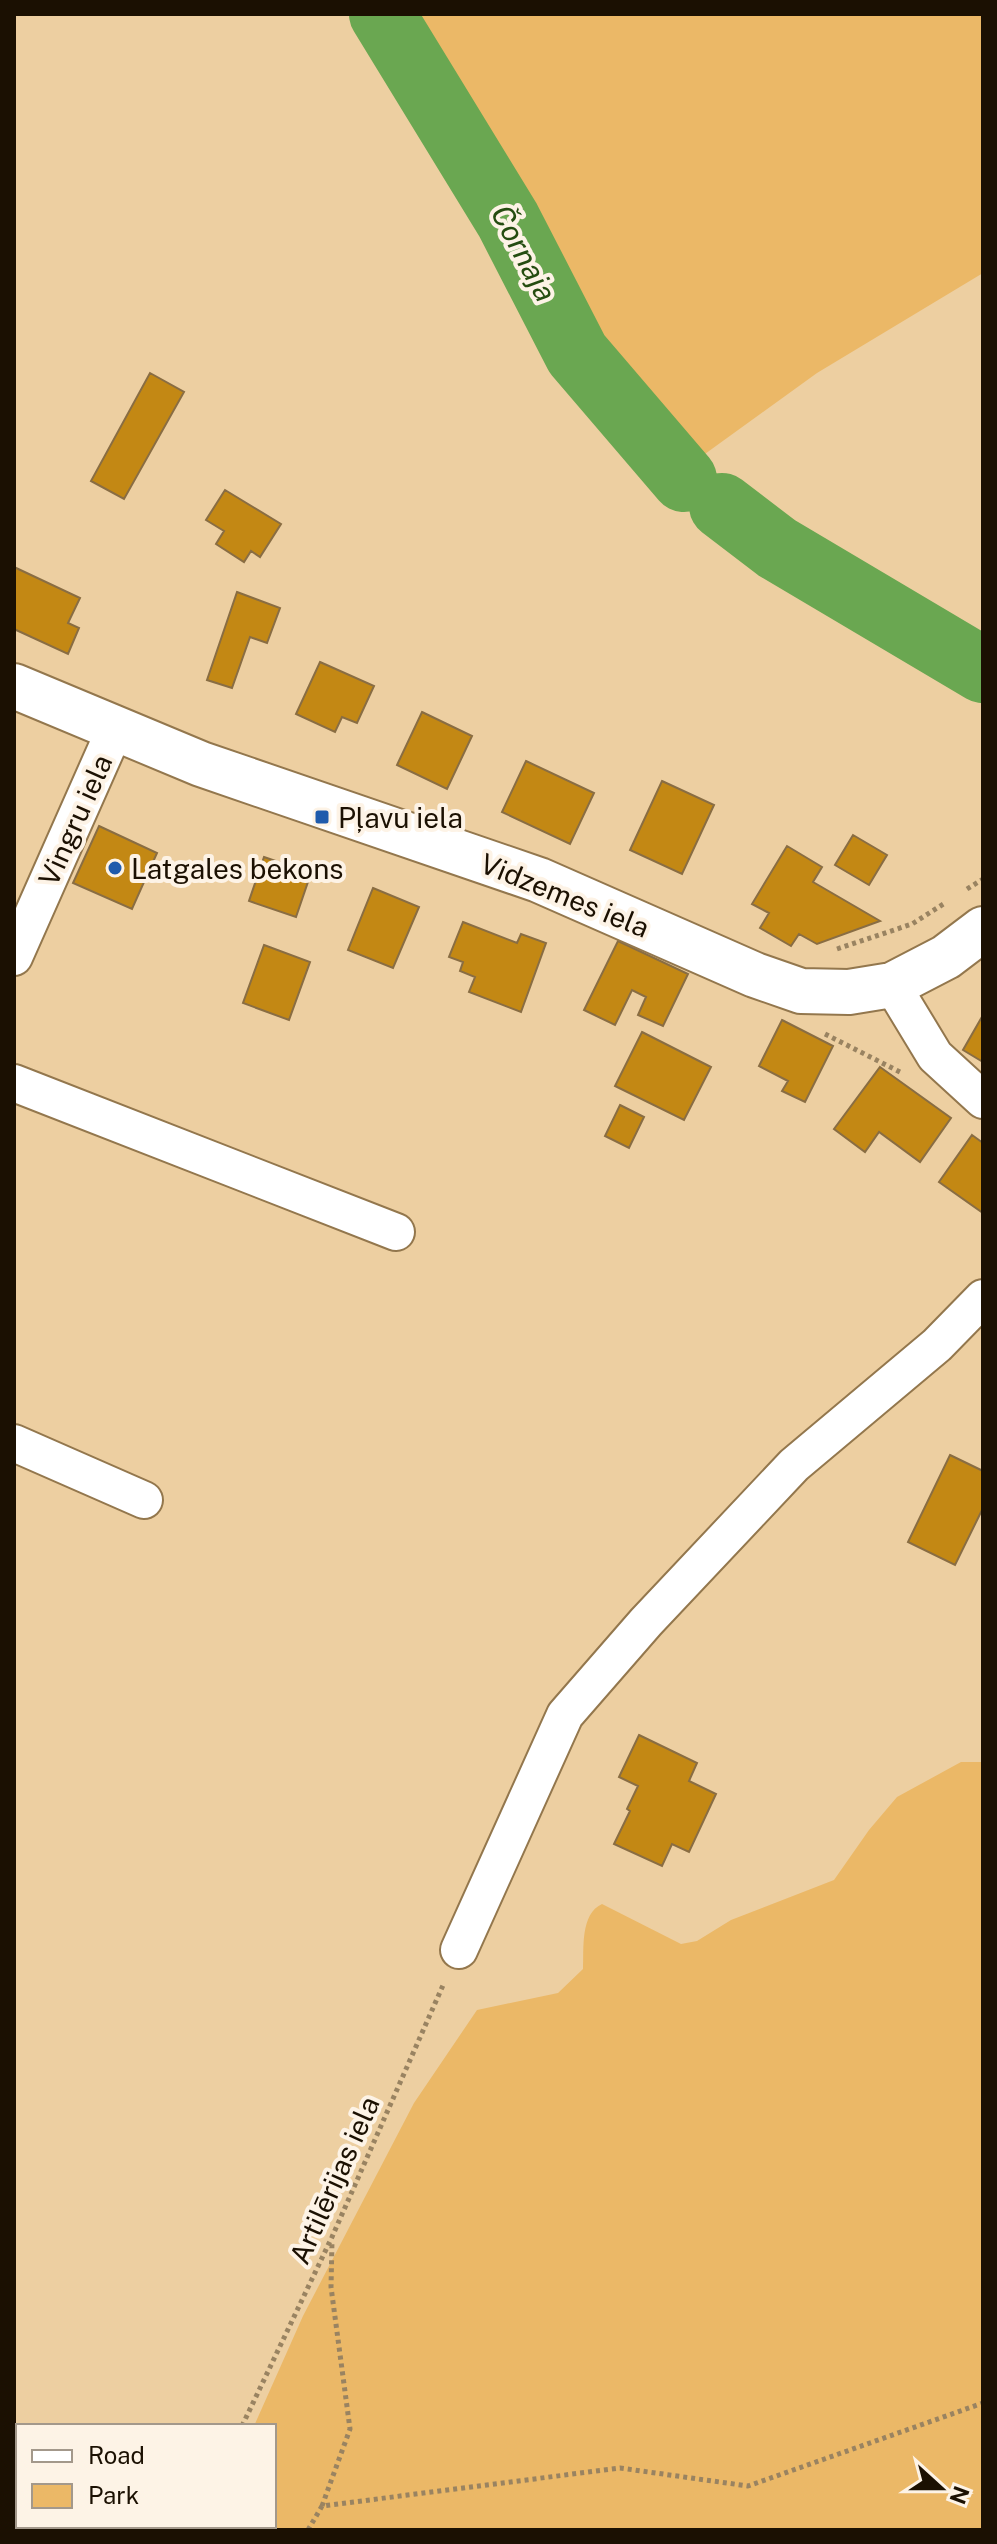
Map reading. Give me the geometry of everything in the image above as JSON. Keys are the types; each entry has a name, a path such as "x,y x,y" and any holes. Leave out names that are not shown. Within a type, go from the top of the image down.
{"street":[{"name":"Vidzemes iela","path":"14,686 201,764 539,880 755,975 801,991 849,992 892,985 946,957 971,911"},
{"name":"Vingru iela","path":"14,957 116,727"},
{"path":"892,985 935,1056 983,1100"},
{"path":"14,1083 396,1232"},
{"path":"459,1950 565,1715 646,1622 794,1465 937,1345 983,1298"},
{"path":"14,1443 144,1500"}],"path":[{"path":"971,911 983,879"},
{"path":"801,991 816,956 912,924 947,901"},
{"name":"Artilērijas iela","path":"243,2424 332,2237 459,1950"},
{"path":"308,2530 322,2506 350,2429 331,2287 332,2237"},
{"path":"322,2506 620,2468 748,2486 983,2403"}],"green space":[{"path":"357,14 983,14 983,273 817,373 662,485 561,380"},
{"path":"961,1762 983,1762 983,2530 209,2530 276,2528 276,2424 255,2424 303,2316 414,2103 477,2010 558,1993 583,1969 587,1924 595,1909 602,1904 681,1944 697,1941 731,1920 834,1880 897,1797"}],"building":[{"path":"150,373 184,392 124,499 91,481"},
{"path":"225,490 281,524 260,557 251,551 244,562 216,544 224,531 206,520"},
{"path":"14,567 80,598 68,623 79,628 68,654 14,629"},
{"path":"237,592 280,608 267,643 250,637 232,688 207,680"},
{"path":"320,662 374,686 357,723 342,717 335,732 296,714"},
{"path":"422,712 472,736 447,789 397,765"},
{"path":"526,761 594,793 570,844 502,812"},
{"path":"662,781 714,805 682,874 630,850"},
{"name":"Latgales bekons","path":"99,826 157,853 132,909 73,883"},
{"path":"853,835 887,855 869,885 835,865"},
{"path":"787,846 822,867 813,882 880,921 817,944 799,934 791,946 760,928 769,913 752,904"},
{"path":"264,857 311,873 296,917 249,901"},
{"path":"373,888 419,907 393,968 348,950"},
{"path":"463,922 517,943 521,934 546,943 521,1012 469,992 475,977 460,971 463,962 449,957"},
{"path":"618,941 688,974 663,1026 638,1015 646,997 632,990 615,1025 584,1010"},
{"path":"264,945 310,962 289,1020 243,1003"},
{"path":"983,1015 983,1062 963,1050"},
{"path":"782,1020 833,1046 805,1102 782,1091 788,1081 759,1066"},
{"path":"642,1032 711,1067 684,1120 615,1086"},
{"path":"880,1067 951,1118 920,1162 879,1132 865,1152 834,1129"},
{"path":"620,1105 644,1117 629,1148 605,1136"},
{"path":"972,1135 983,1143 983,1213 939,1182"},
{"path":"950,1455 983,1471 983,1508 955,1565 908,1542"},
{"path":"639,1735 697,1763 689,1781 716,1794 689,1852 672,1844 662,1866 614,1844 638,1786 619,1777"}],"waterway":[{"name":"Čornaja","path":"382,14 508,220 577,354 684,479"},
{"name":"Čornaja","path":"722,506 777,548 983,670"}],"place":[{"name":"Pļavu iela","path":"322,817"},
{"name":"Latgales bekons","path":"115,868"}]}
